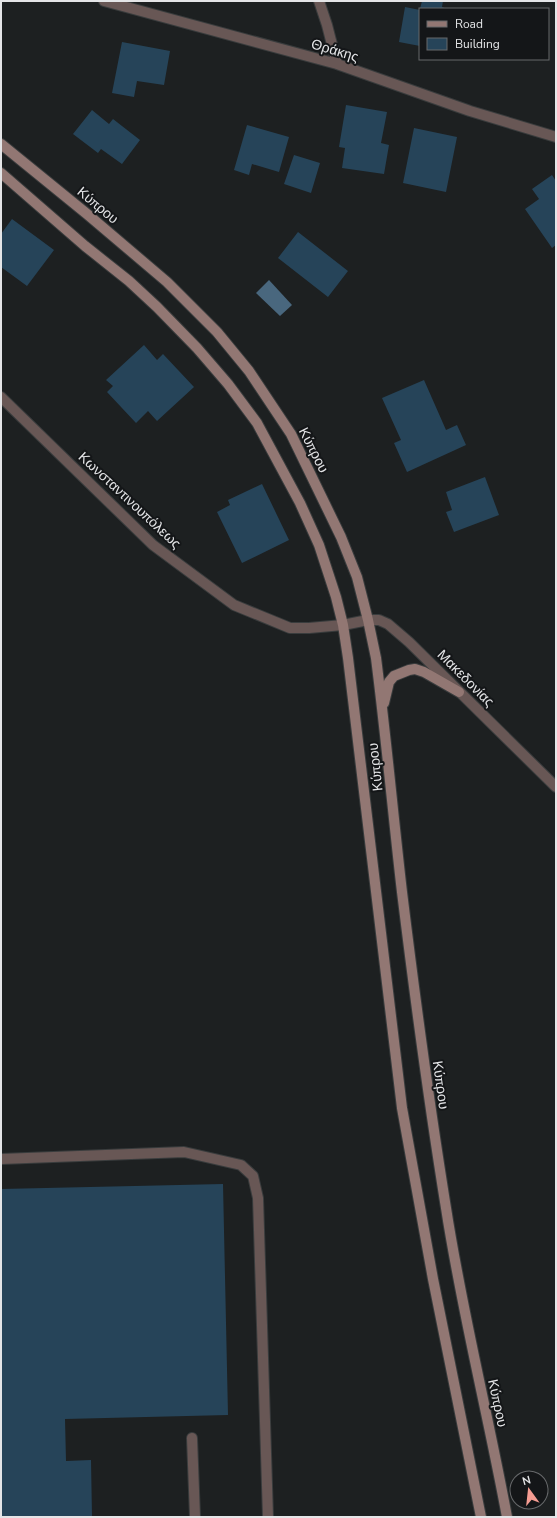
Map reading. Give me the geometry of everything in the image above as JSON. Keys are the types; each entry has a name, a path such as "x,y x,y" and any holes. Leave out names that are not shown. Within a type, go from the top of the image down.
{"main road":[{"name":"Κύπρου","path":"1,144 166,282 217,332 244,365 291,434 330,513 350,558 368,620 376,658 402,893 434,1137 457,1273 497,1462 507,1517"},
{"name":"Κύπρου","path":"1,173 85,246 129,281 157,307 197,348 228,384 263,434 310,524 326,563 343,624 355,707 402,1108 433,1279 481,1517"},
{"path":"382,708 389,682 394,676 408,670 415,669 424,672 459,692"}],"street":[{"name":"Θράκης","path":"104,1 337,64 470,111 556,137"},
{"path":"318,1 327,25 337,64"},
{"name":"Κωνσταντινουπόλεως","path":"1,397 153,545 234,605 290,628 309,628 343,624"},
{"name":"Μακεδονίας","path":"343,624 368,620 379,620 394,629 556,787"},
{"path":"1,1159 184,1152 241,1165 253,1176 258,1198 268,1517"},
{"path":"192,1438 195,1517"}],"water":[{"path":"269,280 292,305 280,316 256,293"}],"building":[{"path":"422,1 443,1 442,7 444,8 420,8"},
{"path":"405,7 419,10 419,46 399,42"},
{"path":"122,42 170,51 164,85 137,81 134,97 112,93"},
{"path":"346,105 387,112 381,143 389,145 384,174 342,168 345,148 339,147"},
{"path":"92,110 109,124 113,119 140,140 122,164 101,149 98,153 73,134"},
{"path":"247,125 289,137 279,172 252,164 249,175 234,170"},
{"path":"414,128 457,137 446,192 403,183"},
{"path":"294,155 320,163 311,193 284,184"},
{"path":"552,175 556,181 556,245 552,248 525,209 539,199 532,189"},
{"path":"12,219 54,250 27,286 1,267 1,234"},
{"path":"298,232 348,271 328,297 278,258"},
{"path":"144,345 157,360 163,354 194,387 157,421 148,411 136,423 107,392 113,386 106,380"},
{"path":"424,380 446,430 457,425 466,445 407,472 394,443 401,440 382,398"},
{"path":"485,477 499,515 454,532 446,512 452,510 446,492"},
{"path":"262,484 289,540 242,563 217,512 230,505 228,500"},
{"path":"223,1184 228,1415 65,1419 66,1461 91,1460 92,1517 1,1517 1,1189"}]}
